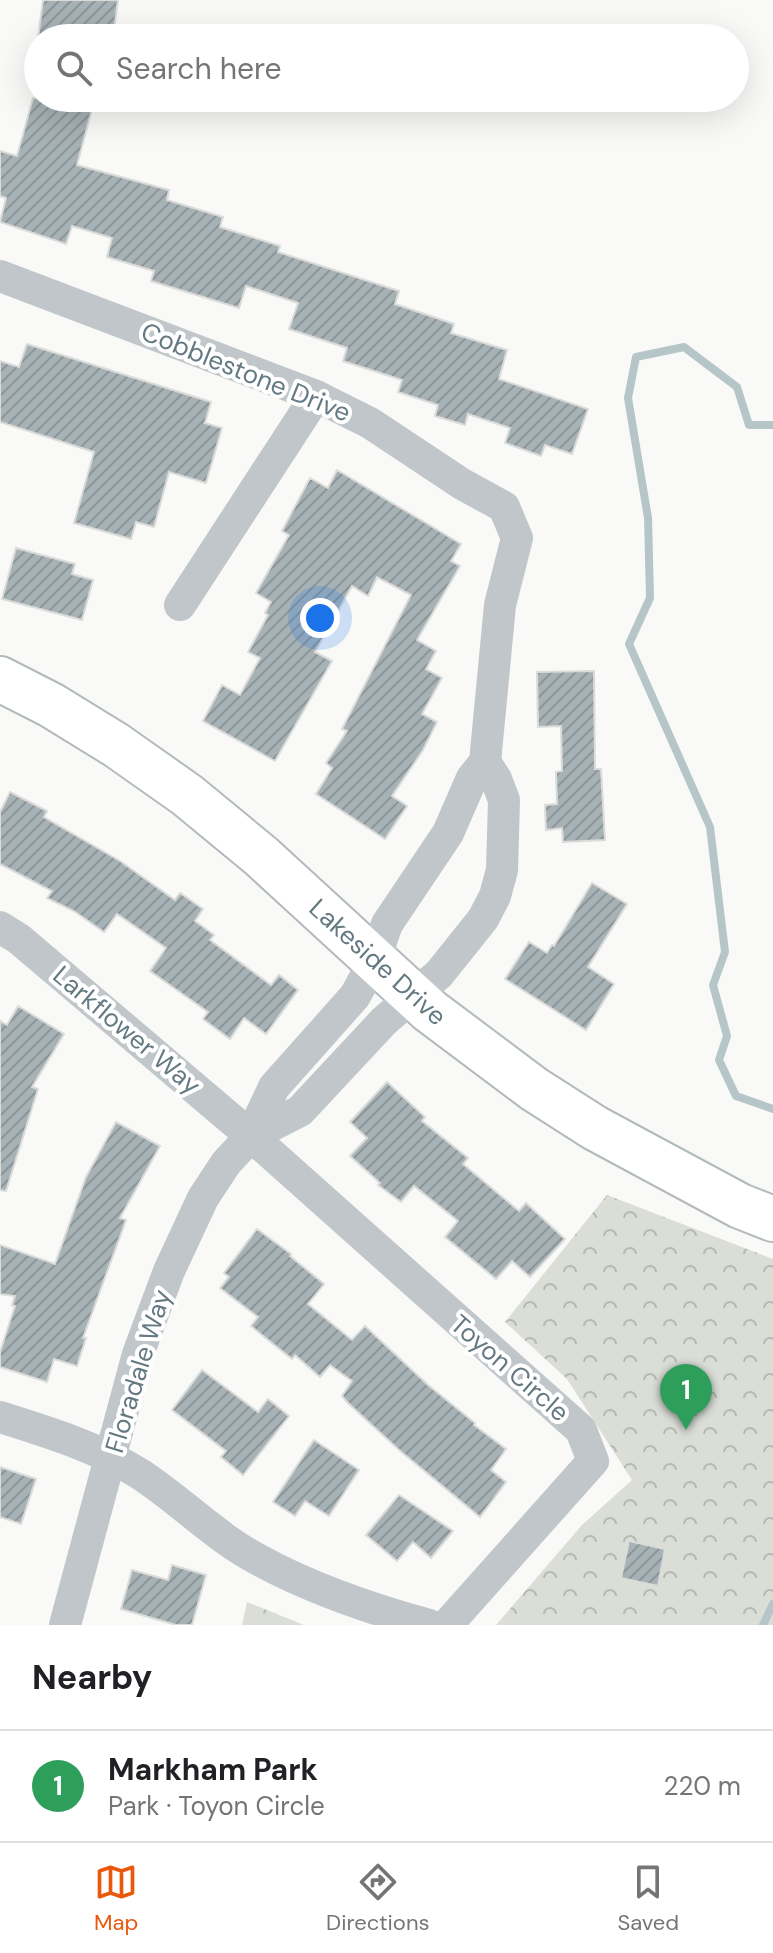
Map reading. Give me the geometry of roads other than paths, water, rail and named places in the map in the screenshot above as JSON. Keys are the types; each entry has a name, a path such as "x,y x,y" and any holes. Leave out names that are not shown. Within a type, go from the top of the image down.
{"street":[{"name":"Cobblestone Drive","path":"0,276 316,396 370,423 462,484 504,507 517,538 500,605 485,762 472,778 448,833 387,924 375,959"},
{"path":"180,605 316,396"},
{"name":"Lakeside Drive","path":"0,679 51,705 116,745 187,795 261,856 430,1011 500,1065 595,1128 740,1206 773,1219"},
{"path":"413,994 439,974 483,919 495,896 502,870 504,800 485,762"},
{"name":"Larkflower Way","path":"0,927 19,939 251,1136"},
{"name":"Floradale Way","path":"65,1625 138,1354 169,1271 203,1198 226,1163 251,1136 274,1087 355,996 375,959"},
{"name":"Floradale Way","path":"251,1136 300,1111 413,994"},
{"name":"Toyon Circle","path":"251,1136 581,1430 593,1461 447,1625"},
{"path":"0,1417 80,1443 140,1474 256,1559 300,1580 391,1615 429,1625"}],"waterway":[{"path":"773,425 749,425 737,387 684,347 636,357 628,398 648,518 650,598 629,644 710,827 725,952 713,985 727,1036 719,1060 736,1096 773,1109"},
{"path":"763,1625 773,1604"}],"place":[{"name":"Markham Park","path":"686,1430"}]}
